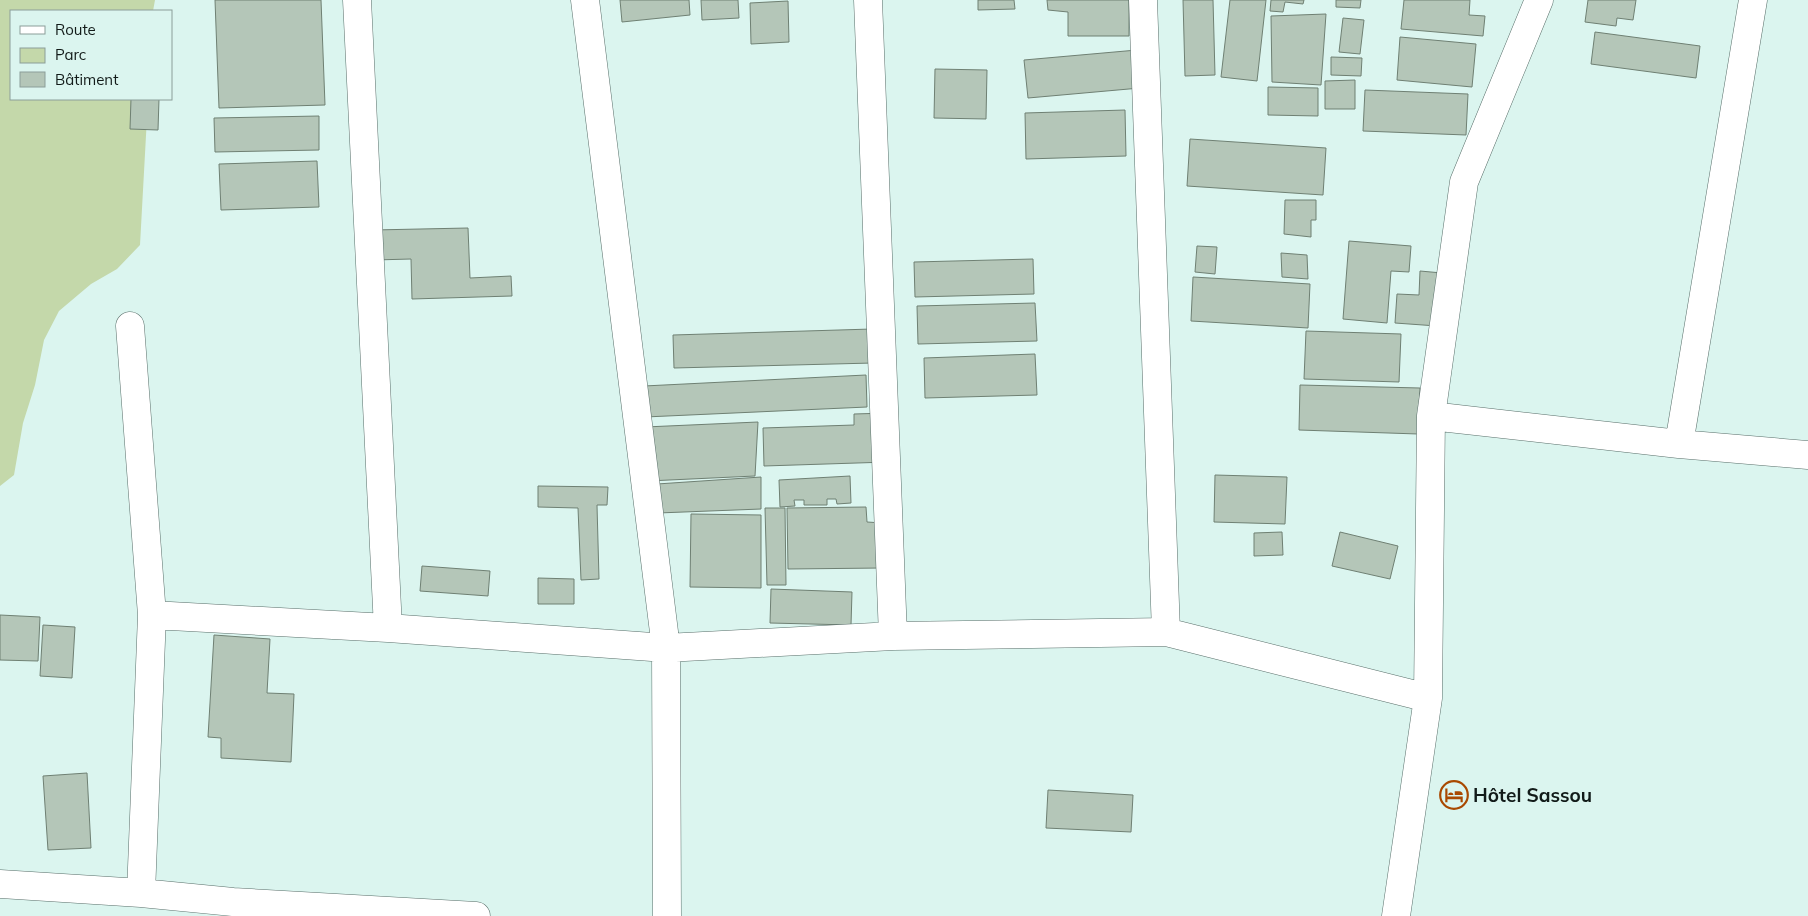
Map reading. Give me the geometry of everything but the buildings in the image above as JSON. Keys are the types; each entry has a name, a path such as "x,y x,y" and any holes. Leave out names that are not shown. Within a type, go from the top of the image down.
{"street":[{"path":"358,0 388,628"},
{"path":"585,0 666,648 667,916"},
{"path":"868,0 893,636"},
{"path":"1143,0 1166,632"},
{"path":"1396,916 1428,698 1431,416 1464,182 1539,0"},
{"path":"1679,444 1753,0"},
{"path":"130,326 152,615 141,893"},
{"path":"1431,416 1679,444 1808,456"},
{"path":"152,615 388,628 666,648 893,636 1166,632 1428,698"},
{"path":"0,884 141,893 233,902 476,916"}],"green space":[{"path":"0,0 155,0 153,10 10,10 10,100 148,100 140,245 117,269 91,284 59,311 44,340 35,385 23,423 14,475 0,486"}],"place":[{"name":"Hôtel Sassou","path":"1454,795"}]}
